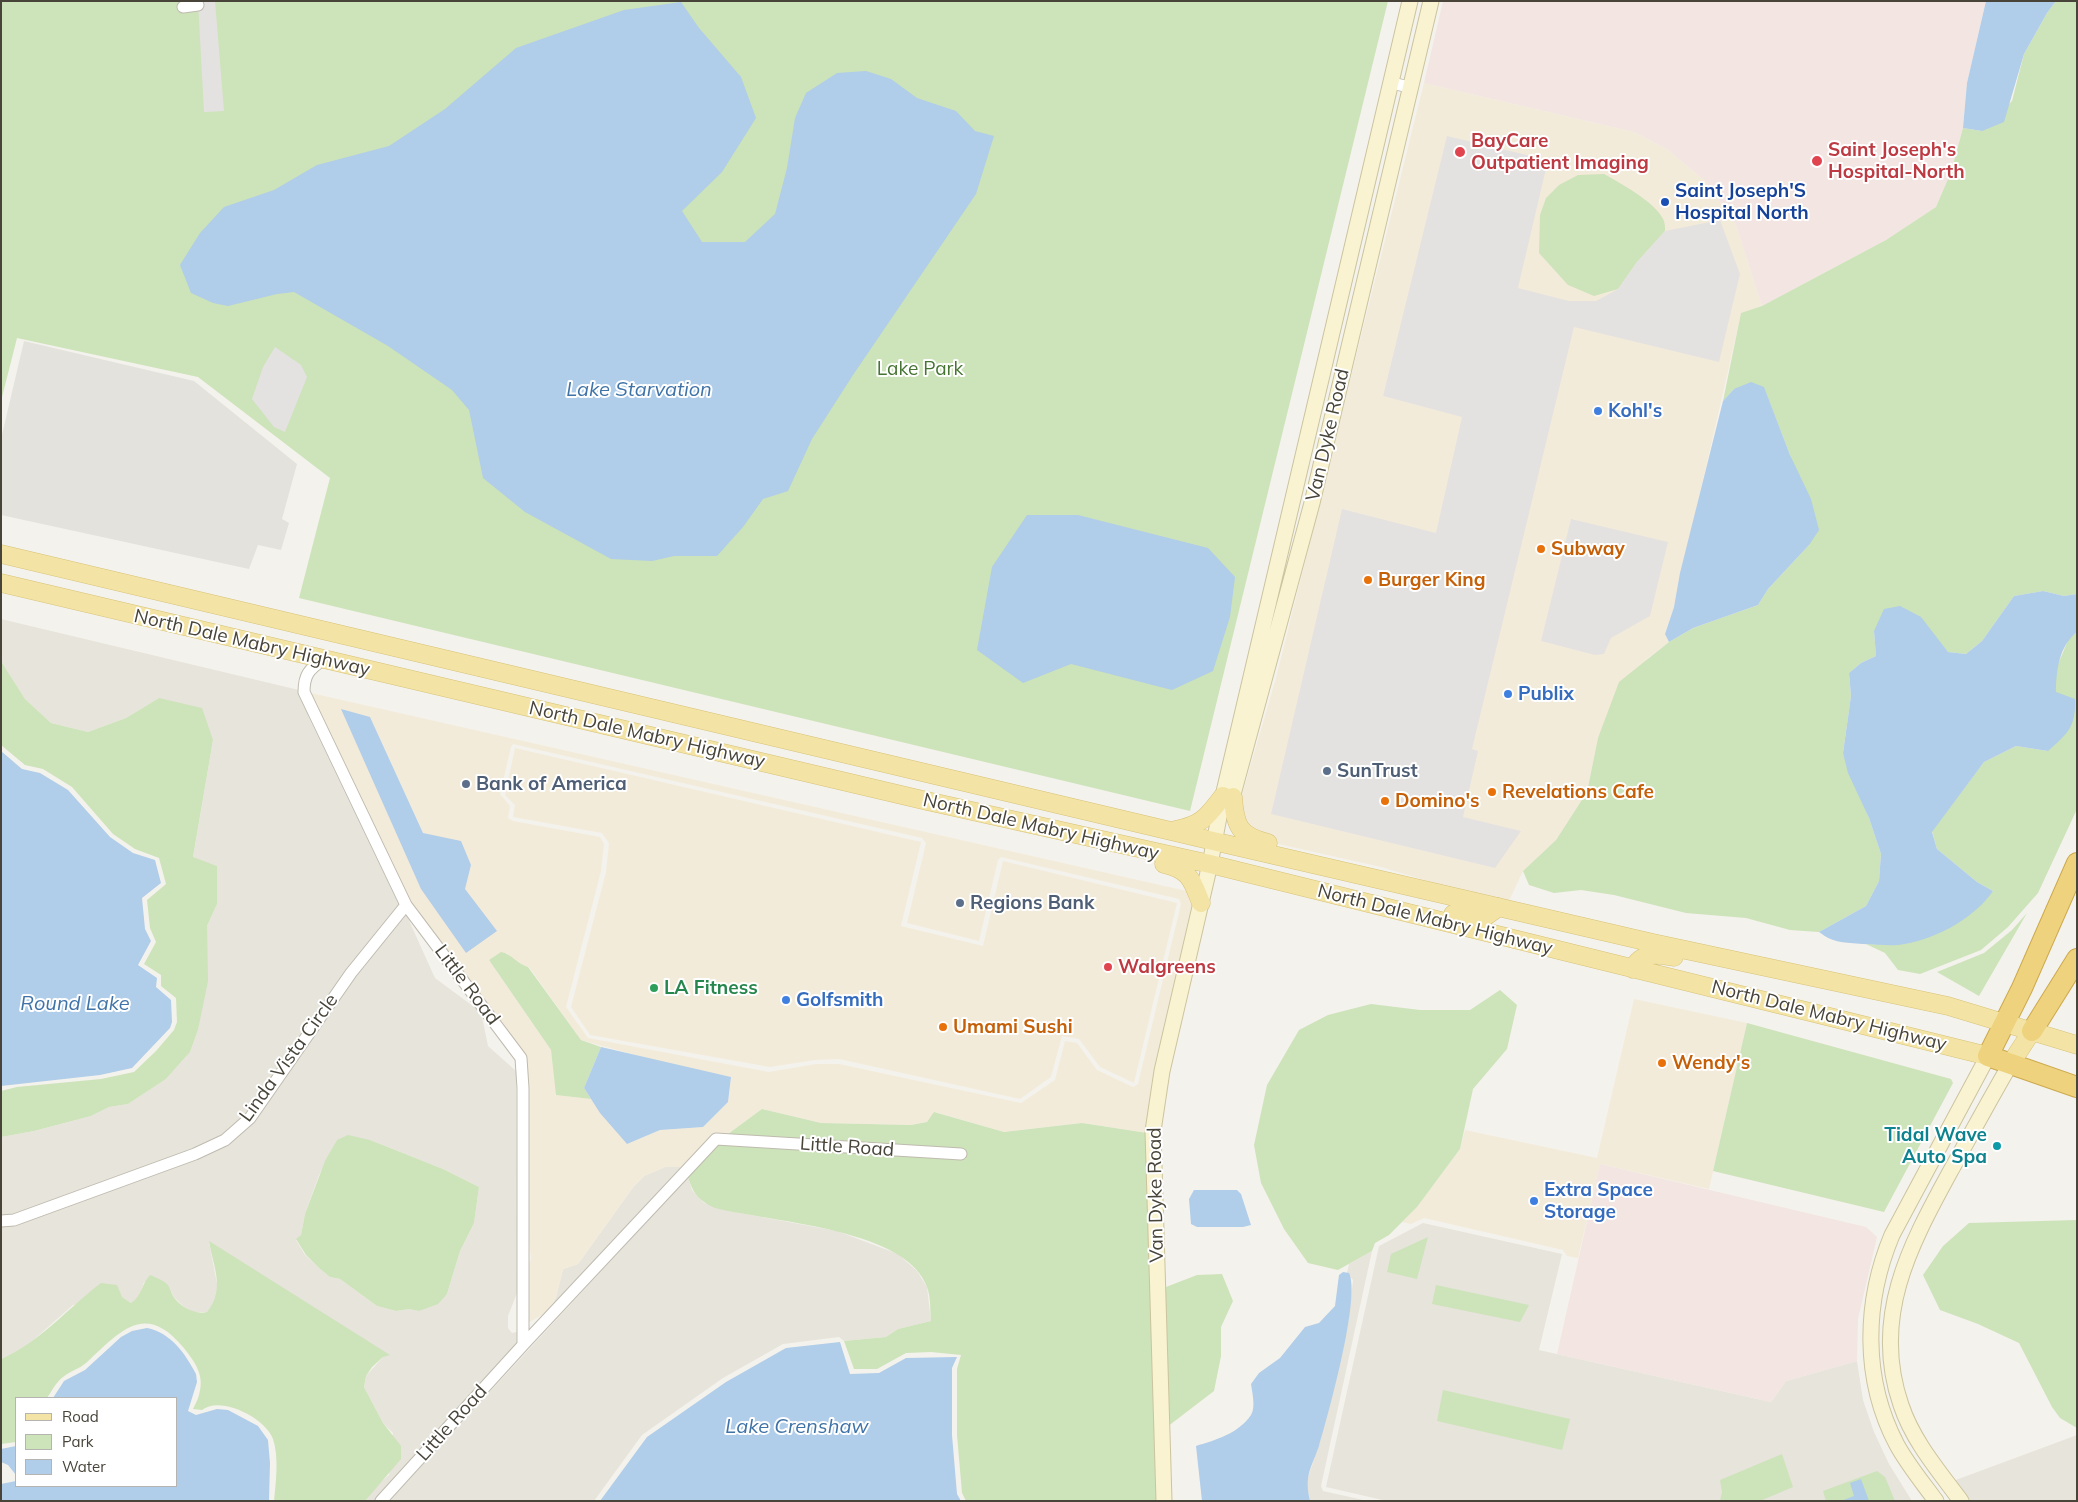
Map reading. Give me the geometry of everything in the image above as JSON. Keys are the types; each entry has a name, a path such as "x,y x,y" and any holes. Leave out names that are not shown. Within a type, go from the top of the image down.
{"highway":[{"path":"1988,1056 2006,1023 2077,863"},
{"path":"2032,1031 2077,959"},
{"name":"North Dale Mabry Highway","path":"1988,1056 2077,1087"}],"main road":[{"name":"Van Dyke Road","path":"1228,796 1344,281 1410,1"},
{"name":"Van Dyke Road","path":"1164,1501 1153,1132 1162,1071 1215,841 1312,503 1431,1"},
{"path":"1312,503 1307,494 1307,487 1334,358 1344,281"},
{"name":"North Dale Mabry Highway","path":"1,554 1499,907 1948,1006 2077,1046"},
{"name":"North Dale Mabry Highway","path":"1,583 927,801 1210,864 1988,1056"},
{"path":"599,695 629,730 657,744 751,768 1174,866 1190,877 1201,903"},
{"path":"629,730 629,721 652,717 776,746 802,743"},
{"path":"1172,830 1190,827 1201,822 1228,796 1234,818 1247,836 1382,870 1448,895"},
{"path":"1345,898 1366,896 1482,919 1499,907"},
{"path":"1633,969 1640,959 1656,954 1827,988 1848,985"},
{"path":"1960,1501 1916,1439 1902,1406 1892,1361 1894,1301 1912,1244 2011,1063 2032,1031"},
{"path":"1936,1501 1901,1452 1882,1409 1871,1350 1872,1309 1881,1266 1892,1235 1988,1056"}],"street":[{"path":"182,7 198,5"},
{"path":"1391,83 1410,87"},
{"name":"Little Road","path":"323,660 310,668 304,679 304,692 406,905 521,1058 523,1345"},
{"name":"Linda Vista Circle","path":"1,1221 14,1220 196,1154 225,1140 250,1118 350,973 406,905"},
{"name":"Little Road","path":"382,1501 523,1345 716,1139 960,1154"}],"shaded area":[{"path":"198,1 215,1 224,111 204,112"},
{"name":"Saint Joseph's Hospital-North","path":"1443,1 1986,1 1967,83 1963,128 1951,172 1936,207 1886,240 1762,306 1736,225 1705,181 1667,149 1634,132 1424,83"},
{"path":"1424,83 1634,132 1667,149 1705,181 1736,225 1762,306 1741,314 1674,607 1665,633 1669,642 1647,659 1598,738 1587,792 1556,840 1523,871 1507,905 1381,867 1265,841 1247,829 1239,805 1276,678"},
{"path":"1447,136 1548,160 1518,288 1569,301 1596,301 1618,289 1637,262 1665,231 1720,220 1740,274 1719,362 1574,327 1472,749 1478,751 1463,817 1521,831 1495,868 1271,814 1342,509 1436,533 1462,417 1383,396"},
{"path":"24,341 194,381 297,464 282,519 289,523 281,550 258,545 249,569 1,515 1,439"},
{"path":"275,347 301,365 307,377 285,432 274,427 252,399 263,367"},
{"path":"1571,519 1668,542 1650,616 1611,638 1604,654 1595,655 1541,641"},
{"path":"1,619 299,690 309,718 399,905 346,971 246,1114 221,1136 193,1149 12,1215 1,1216 1,1137 34,1131 91,1116 109,1107 128,1104 166,1079 190,1052 198,1030 202,1006 207,926 217,904 217,866 193,858 213,740 159,698 126,718 88,732 51,723 25,699 1,661"},
{"path":"311,693 1191,892 1195,903 1147,1133 1082,1123 1004,1132 935,1112 927,1122 911,1125 821,1123 762,1109 728,1134 712,1135 681,1167 665,1167 644,1176 634,1186 578,1264 563,1269 556,1297 551,1307 528,1323 528,1266 531,1259 528,1226 527,1058 503,1023 411,902","holes":["370,717 423,833 471,865 465,889 466,953","513,744 922,838 926,843 907,923 979,941 998,860 1001,857 1179,899 1181,904 1138,1084 1133,1087 1097,1070 1077,1043 1065,1041 1055,1080 1021,1103 839,1064 816,1064 769,1072 588,1038 566,1007 601,871 604,844 600,837 513,821 508,818 510,806 500,794","507,953 519,965 529,967 581,1040 668,1064 731,1077 728,1102 703,1127 660,1130 627,1144 591,1099 557,1095 551,1050 489,960"]},
{"path":"515,748 921,842 901,926 983,946 1003,861 1177,903 1134,1083 1100,1067 1079,1039 1062,1036 1051,1077 1020,1099 839,1059 815,1060 770,1067 590,1035 571,1007 606,872 609,843 602,833 513,817 515,805 505,795"},
{"path":"406,914 435,978 481,1012 488,1046 516,1071 517,1293 508,1316 508,1328 512,1333 517,1332 517,1343 374,1501 365,1501 375,1487 389,1475 393,1433 383,1423 364,1387 366,1376 383,1357 209,1242 218,1289 215,1302 207,1312 193,1312 183,1306 174,1297 169,1287 144,1282 139,1298 131,1303 122,1297 73,1305 23,1349 1,1359 1,1226 229,1144 255,1120 355,976","holes":["337,1140 370,1140 443,1169 479,1187 474,1223 460,1251 447,1294 419,1311 409,1309 396,1311 377,1306 340,1279 330,1277 305,1255 296,1240 301,1235 305,1214 319,1175"]},
{"path":"1634,999 1747,1023 1709,1189 1600,1164 1578,1258 1567,1256 1563,1250 1424,1218 1411,1224 1402,1222 1417,1207 1460,1149 1465,1130 1597,1158"},
{"path":"1600,1164 1866,1227 1877,1237 1858,1319 1857,1361 1786,1381 1771,1402 1557,1354"},
{"path":"665,1167 681,1167 551,1307 556,1297 563,1269 578,1264 634,1186 644,1176"},
{"path":"688,1177 692,1190 704,1203 724,1210 837,1231 898,1254 917,1271 927,1287 931,1321 898,1329 886,1337 844,1341 839,1337 783,1344 723,1378 642,1435 594,1501 389,1501"},
{"path":"1423,1223 1562,1254 1539,1350 1771,1402 1786,1381 1857,1361 1863,1400 1874,1432 1889,1464 1912,1501 1387,1501 1326,1487 1379,1246"},
{"path":"1372,1251 1321,1486 1323,1491 1368,1501 1310,1501 1306,1483 1319,1445 1348,1324 1353,1280 1347,1273 1349,1264"},
{"path":"2077,1435 2077,1501 1967,1501 1953,1481"}],"green space":[{"name":"Lake Park","path":"1,1 1388,1 1190,811 299,598 330,478 198,377 17,338 1,401"},
{"path":"2056,1 2077,1 2077,594 2064,596 2043,591 2014,596 1982,641 1966,654 1948,652 1935,638 1874,631 1876,656 1861,663 1849,673 1851,696 1843,753 1881,854 1879,881 1866,906 1819,932 1790,930 1746,918 1686,913 1614,895 1581,890 1554,893 1529,885 1523,871 1556,840 1587,792 1598,738 1619,682 1669,642 1693,628 1758,605 1768,589 1809,545 1790,455 1764,388 1734,389 1723,401 1741,313 1762,306 1886,240 1936,207 1951,172 1963,128 1982,131 2012,101 2024,54 2047,13"},
{"path":"1604,174 1619,182 1653,206 1664,220 1665,231 1637,262 1618,289 1594,296 1568,285 1539,253 1540,215 1546,198 1559,185 1578,175"},
{"path":"2077,632 2077,809 2038,893 2008,927 1981,950 1920,974 1898,970 1885,953 1866,944 1896,945 1993,891 1977,882 1937,849 1932,831 1984,762 2016,746 2048,751 2056,693 2056,669 2069,638"},
{"path":"1,661 25,699 51,723 88,732 126,718 159,698 202,708 213,740 193,857 217,866 217,904 207,926 208,981 198,1030 190,1052 166,1079 128,1104 109,1107 91,1116 34,1131 1,1137 1,1091 17,1087 101,1079 134,1072 156,1051 174,1030 177,1022 176,998 161,986 161,975 144,964 156,942 150,928 147,900 166,884 159,858 135,849 113,834 72,787 43,769 25,765 1,745"},
{"path":"2027,913 1979,996 1937,972 1984,953 2012,930"},
{"path":"501,952 528,967 581,1040 601,1047 584,1088 591,1099 556,1095 551,1050 489,960"},
{"path":"1500,990 1517,1005 1507,1049 1473,1089 1460,1149 1417,1207 1389,1235 1375,1243 1372,1251 1338,1270 1308,1263 1284,1229 1261,1183 1254,1145 1267,1085 1299,1030 1328,1015 1371,1004 1420,1010 1470,1010"},
{"path":"1747,1023 1951,1079 1953,1083 1884,1212 1713,1171"},
{"path":"762,1109 821,1123 911,1125 927,1122 934,1112 1004,1132 1082,1123 1147,1133 1158,1501 966,1501 962,1493 957,1435 957,1369 961,1355 931,1352 906,1353 877,1369 854,1369 844,1341 886,1337 898,1329 931,1321 927,1287 916,1269 899,1255 850,1235 823,1228 726,1211 709,1205 698,1197 688,1177 719,1144 966,1159 966,1150 728,1134"},
{"path":"348,1135 370,1140 443,1169 479,1187 474,1223 460,1251 447,1294 438,1304 419,1311 409,1309 396,1311 377,1306 340,1279 330,1277 319,1268 306,1255 296,1239 301,1235 305,1214 325,1161 337,1140"},
{"path":"2077,1220 2077,1428 2060,1418 2052,1407 2019,1343 1978,1324 1940,1310 1923,1275 1943,1246 1969,1223"},
{"path":"1428,1237 1417,1279 1387,1272 1391,1254"},
{"path":"209,1241 390,1355 383,1357 372,1367 366,1376 364,1387 383,1423 401,1446 401,1459 365,1501 274,1501 276,1454 269,1431 252,1417 231,1407 220,1405 210,1406 202,1410 193,1409 201,1388 198,1369 183,1347 169,1333 156,1325 144,1323 132,1326 121,1332 86,1363 61,1379 48,1397 15,1397 15,1442 1,1444 1,1359 41,1335 101,1283 117,1285 122,1297 131,1303 135,1300 150,1275 168,1285 173,1296 184,1307 202,1313 207,1312 216,1295 217,1278"},
{"path":"1222,1274 1233,1301 1221,1327 1221,1356 1214,1391 1167,1427 1163,1290 1166,1287 1197,1275"},
{"path":"1436,1285 1529,1305 1520,1322 1432,1304"},
{"path":"1443,1390 1570,1419 1562,1450 1437,1421"},
{"path":"1782,1454 1793,1487 1760,1501 1720,1501 1722,1492 1720,1480"},
{"path":"1877,1471 1885,1477 1895,1501 1826,1501 1823,1491"}],"water":[{"path":"1986,1 2056,1 2047,13 2024,54 2004,122 1982,131 1963,128 1967,83"},
{"name":"Lake Starvation","path":"681,2 699,28 741,77 756,118 722,172 682,211 702,242 745,242 775,214 787,168 795,118 806,93 837,73 866,71 891,79 917,98 956,111 975,131 994,136 976,194 853,375 812,439 788,491 763,499 743,527 717,556 674,556 652,561 611,559 525,512 483,478 469,410 452,390 388,346 294,292 277,294 228,306 213,303 191,293 180,265 200,233 224,207 274,190 317,165 389,146 445,109 516,48 624,10"},
{"path":"1751,382 1764,387 1790,455 1811,499 1819,530 1809,545 1768,589 1758,605 1693,628 1669,642 1665,634 1674,607 1680,573 1723,401 1734,389"},
{"path":"1027,515 1078,515 1208,548 1235,577 1230,617 1213,671 1172,690 1071,664 1023,683 977,650 992,567"},
{"path":"2043,591 2064,596 2077,594 2077,632 2066,644 2062,652 2056,684 2056,692 2075,699 2072,723 2066,734 2048,751 2016,746 1984,762 1932,832 1937,849 1977,882 1993,891 1985,901 1963,920 1938,934 1911,943 1894,945 1863,944 1840,942 1825,936 1819,932 1866,906 1879,881 1881,854 1869,818 1848,773 1843,753 1851,696 1849,673 1861,663 1876,656 1874,631 1884,609 1900,606 1921,617 1948,652 1966,654 1982,641 2014,596"},
{"path":"341,709 370,717 423,833 461,841 471,865 465,889 497,931 466,953 421,889"},
{"name":"Round Lake","path":"1,751 22,769 40,773 68,790 110,837 133,853 155,860 161,883 142,898 145,929 151,941 138,965 157,978 156,987 171,1000 172,1022 170,1028 132,1068 100,1075 1,1086"},
{"path":"601,1047 731,1077 728,1102 703,1127 660,1130 627,1144 600,1113 584,1088"},
{"path":"1194,1190 1237,1190 1241,1194 1251,1225 1243,1227 1197,1227 1191,1224 1189,1199"},
{"path":"1343,1272 1349,1273 1352,1286 1351,1306 1342,1357 1329,1409 1319,1446 1309,1472 1308,1492 1310,1501 1202,1501 1196,1446 1234,1431 1246,1421 1251,1415 1253,1408 1251,1384 1259,1373 1280,1358 1305,1327 1319,1323 1335,1306 1339,1275"},
{"path":"147,1328 163,1334 176,1345 187,1359 196,1374 197,1382 188,1411 196,1415 217,1409 228,1410 258,1426 268,1440 270,1463 269,1501 1,1501 1,1484 15,1481 15,1487 178,1487 178,1397 54,1397 64,1381 85,1370 121,1337 132,1331"},
{"name":"Lake Crenshaw","path":"840,1342 850,1374 879,1373 906,1358 957,1357 952,1368 952,1435 957,1494 961,1501 600,1501 647,1437 726,1382 786,1348"},
{"path":"15,1446 15,1474 8,1465 1,1462 1,1449"},
{"path":"1861,1479 1869,1501 1841,1501 1854,1496 1850,1483"}],"place":[{"name":"BayCare Outpatient Imaging","path":"1460,152"},
{"name":"Saint Joseph's Hospital-North","path":"1817,161"},
{"name":"Saint Joseph'S Hospital North","path":"1665,202"},
{"name":"Kohl's","path":"1598,411"},
{"name":"Subway","path":"1541,549"},
{"name":"Burger King","path":"1368,580"},
{"name":"Publix","path":"1508,694"},
{"name":"SunTrust","path":"1327,771"},
{"name":"Bank of America","path":"466,784"},
{"name":"Revelations Cafe","path":"1492,792"},
{"name":"Domino's","path":"1385,801"},
{"name":"Regions Bank","path":"960,903"},
{"name":"Walgreens","path":"1108,967"},
{"name":"LA Fitness","path":"654,988"},
{"name":"Golfsmith","path":"786,1000"},
{"name":"Umami Sushi","path":"943,1027"},
{"name":"Wendy's","path":"1662,1063"},
{"name":"Tidal Wave Auto Spa","path":"1997,1146"},
{"name":"Extra Space Storage","path":"1534,1201"}]}
